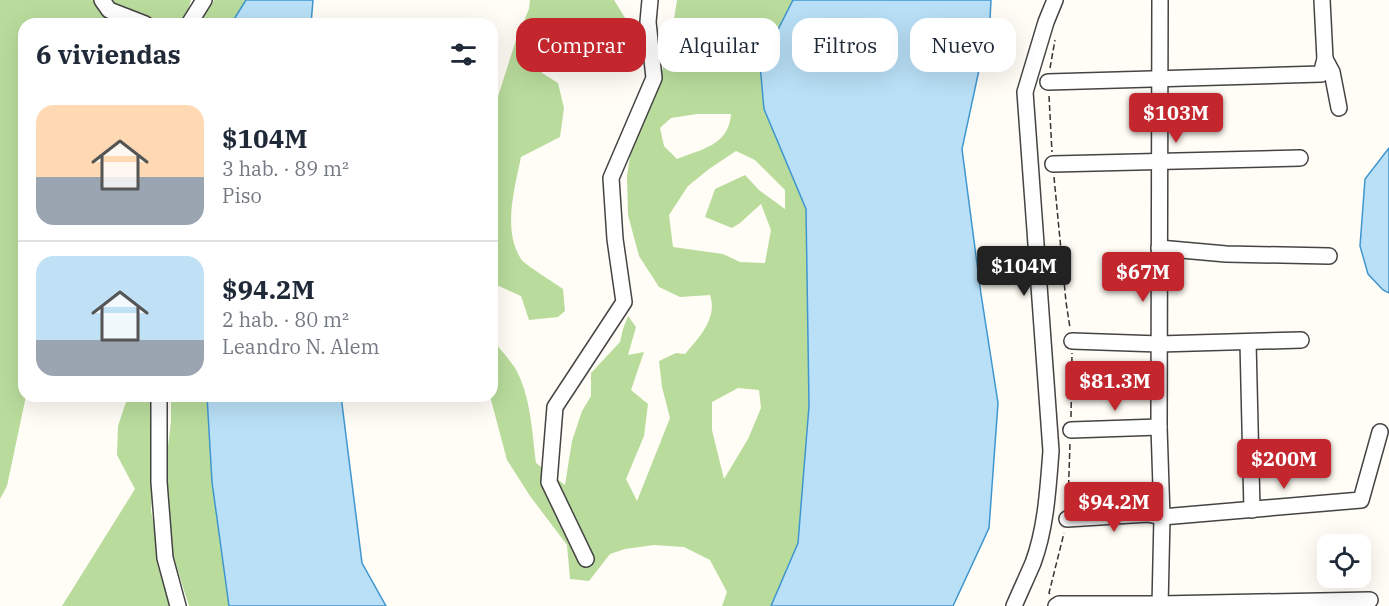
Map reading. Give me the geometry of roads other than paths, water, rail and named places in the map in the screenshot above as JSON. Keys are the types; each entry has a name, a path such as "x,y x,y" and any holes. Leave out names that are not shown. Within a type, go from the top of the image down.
{"street":[{"path":"102,0 109,10 130,18"},
{"path":"193,18 204,0"},
{"path":"586,559 549,482 555,407 624,302 615,239 611,178 654,78 648,22 650,0"},
{"path":"1014,606 1033,562 1041,536 1048,494 1051,451 1025,92 1055,0"},
{"path":"1160,0 1159,427 1162,517 1160,605"},
{"path":"1048,82 1321,74 1325,59 1322,0"},
{"path":"1325,59 1332,72 1339,108"},
{"path":"1053,165 1299,158"},
{"path":"1159,248 1226,254 1329,256"},
{"path":"1072,341 1159,344 1301,340"},
{"path":"1248,342 1252,510"},
{"path":"159,402 159,482 165,558 178,606"},
{"path":"1071,430 1159,427"},
{"path":"1067,519 1148,514 1162,517 1361,500 1380,432"},
{"path":"1057,605 1370,600"}],"water":[{"path":"246,0 313,0 312,18 235,18"},
{"path":"793,0 991,0 990,18 910,18 910,72 979,72 962,149 998,403 989,528 953,606 771,606 798,543 809,406 806,209 764,109 761,72 780,72 780,26"},
{"path":"1389,148 1389,293 1383,290 1368,274 1360,246 1365,179"},
{"path":"207,402 342,402 362,563 386,606 229,606 212,482"}]}
